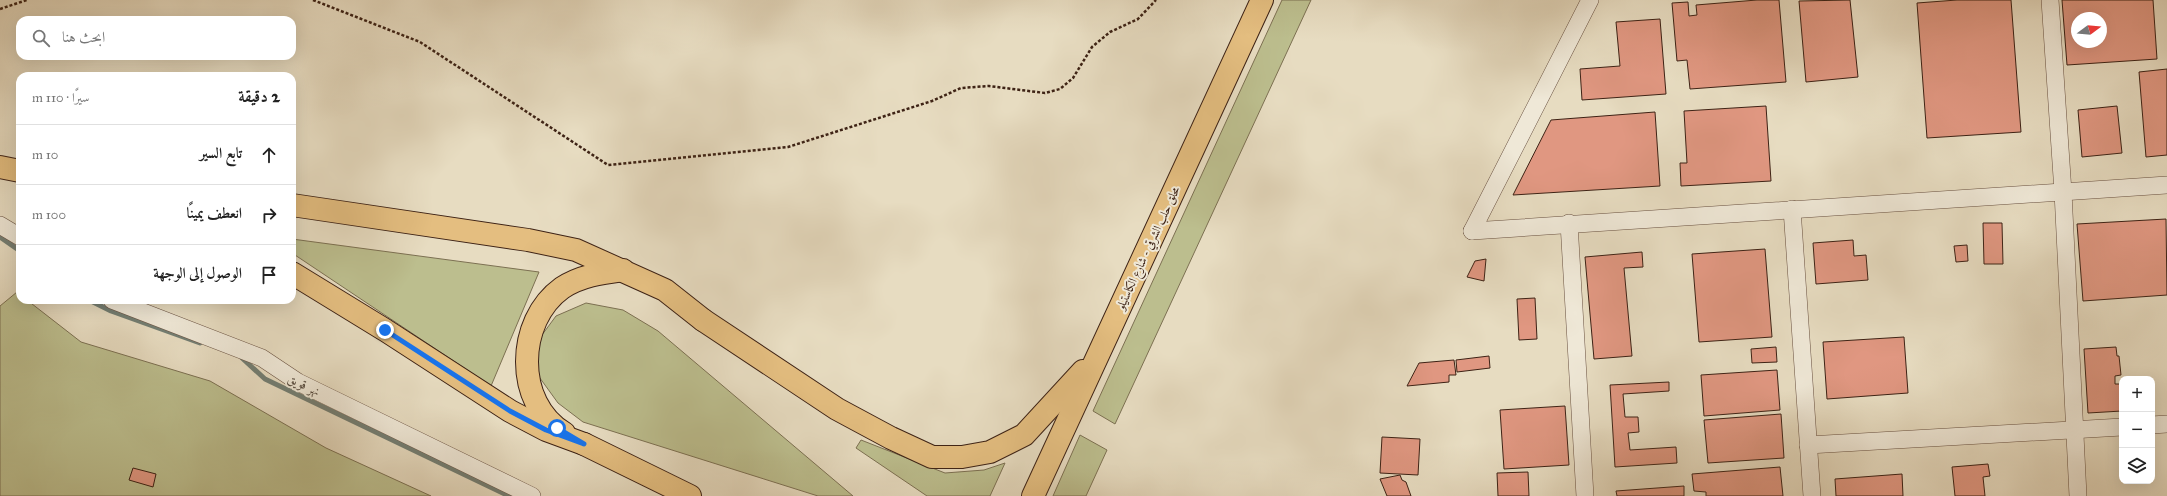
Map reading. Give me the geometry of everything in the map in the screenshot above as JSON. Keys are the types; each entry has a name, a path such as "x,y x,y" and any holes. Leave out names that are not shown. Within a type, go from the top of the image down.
{"main road":[{"name":"محلق حلب الشرقي - شارع الكاستيلو","path":"1032,496 1262,0"},
{"path":"0,167 16,170"},
{"path":"296,206 528,240 576,250 665,290 703,320 837,409 891,438 932,457 962,457 990,452 1024,435 1098,356"},
{"path":"623,270 590,274 562,289 540,312 528,341 527,373 537,404 557,428 584,444 690,496"},
{"path":"296,275 366,318 510,411 546,430 584,444"}],"street":[{"path":"1590,0 1472,231 1569,223 2167,185"},
{"path":"2050,0 2063,192 2078,496"},
{"path":"1792,209 1812,496"},
{"path":"1569,223 1585,496"},
{"path":"0,225 16,235"},
{"path":"122,304 262,358 298,382 532,496"},
{"path":"2155,425 2167,424"},
{"path":"1808,445 2119,427"}],"path":[{"path":"0,9 27,0"},
{"path":"313,0 420,42 608,165 788,147 932,101 961,88 989,86 1045,93 1060,89 1073,78 1092,47 1110,32 1138,19 1156,0"}],"green space":[{"path":"1282,0 1311,0 1115,424 1093,411"},
{"path":"296,240 539,272 491,386 296,256"},
{"path":"16,293 16,304 32,304 81,342 210,381 326,448 431,496 0,496 0,306"},
{"path":"586,303 623,310 658,331 853,496 818,496 583,422 558,403 537,374 539,339 556,316"},
{"path":"1080,435 1107,450 1086,496 1053,496"},
{"path":"861,440 945,473 984,470 1005,463 990,496 927,496 856,448"}],"building":[{"path":"1757,0 1779,0 1786,82 1690,89 1687,60 1677,61 1672,3 1688,2 1689,16 1697,15 1696,5"},
{"path":"1850,0 1858,77 1806,82 1799,1"},
{"path":"1957,0 2011,0 2021,132 1927,138 1917,3"},
{"path":"2062,0 2153,0 2157,59 2067,65"},
{"path":"1660,19 1666,94 1582,100 1580,69 1620,66 1616,22"},
{"path":"2167,69 2167,155 2146,157 2139,72"},
{"path":"1766,106 1771,181 1681,186 1680,163 1687,163 1684,111"},
{"path":"2117,106 2122,153 2082,157 2078,110"},
{"path":"1655,112 1660,186 1513,195 1551,120"},
{"path":"2166,219 2167,295 2083,301 2077,224"},
{"path":"1983,223 2002,223 2003,264 1984,264"},
{"path":"1853,240 1854,256 1866,255 1868,280 1816,284 1813,243"},
{"path":"1967,245 1968,261 1956,262 1954,246"},
{"path":"1765,249 1772,337 1699,342 1692,254"},
{"path":"1642,252 1643,267 1624,268 1632,356 1594,359 1585,257"},
{"path":"1486,259 1484,281 1467,277 1475,261"},
{"path":"1535,298 1537,339 1519,340 1517,299"},
{"path":"1904,337 1908,393 1827,399 1823,342"},
{"path":"1776,347 1777,362 1752,363 1751,349"},
{"path":"2116,347 2117,356 2119,356 2121,375 2115,376 2115,384 2119,384 2119,411 2088,413 2084,349"},
{"path":"1489,356 1490,368 1457,372 1456,360"},
{"path":"1454,360 1456,375 1449,375 1449,382 1407,386 1419,363"},
{"path":"1777,370 1780,410 1704,416 1701,375"},
{"path":"1669,382 1669,391 1623,394 1625,417 1638,417 1639,432 1628,433 1630,450 1676,447 1677,463 1615,467 1610,385"},
{"path":"1565,406 1569,465 1504,469 1500,410"},
{"path":"1781,414 1784,458 1708,463 1704,420"},
{"path":"1382,437 1420,439 1418,475 1380,473"},
{"path":"1988,464 1990,476 1983,477 1985,496 1955,496 1952,467"},
{"path":"1780,467 1783,496 1706,496 1706,492 1694,491 1692,474"},
{"path":"133,468 156,474 153,487 129,480"},
{"path":"1528,472 1529,496 1498,496 1497,473"},
{"path":"1902,474 1903,496 1836,496 1835,479"},
{"path":"1400,475 1402,480 1406,482 1411,496 1387,496 1380,479"},
{"path":"1684,486 1684,496 1617,496 1616,491"}],"waterway":[{"name":"نهر قويق","path":"0,237 16,248"},
{"name":"نهر قويق","path":"97,304 111,311 200,343"},
{"name":"نهر قويق","path":"242,358 265,379 509,496"}],"route":[{"path":"385,330 510,411 546,430 584,444 557,428"}]}
